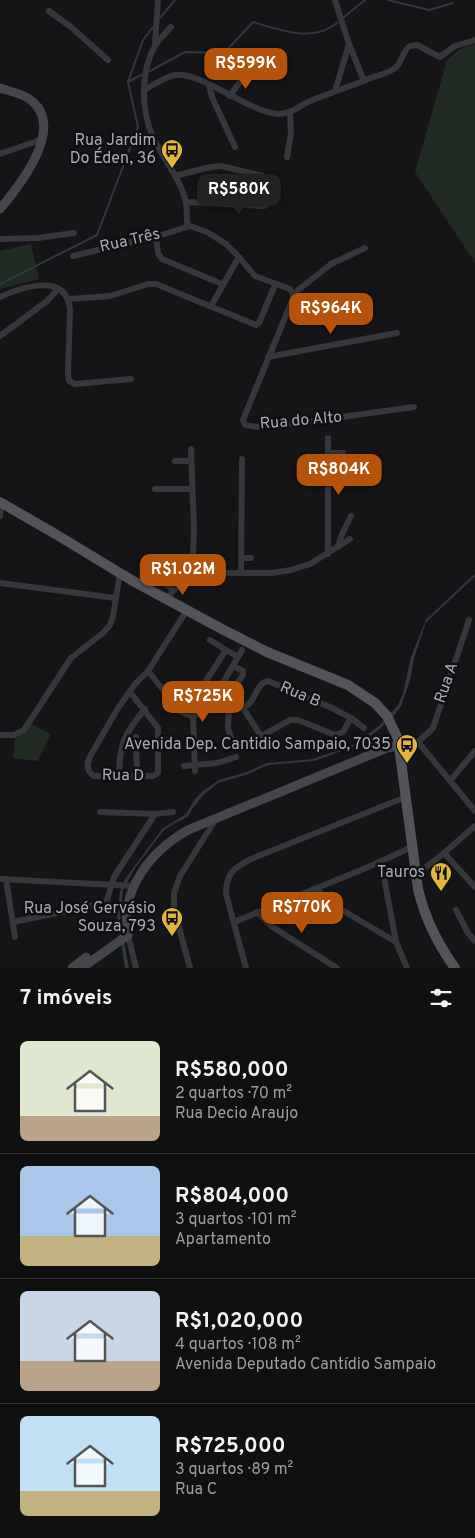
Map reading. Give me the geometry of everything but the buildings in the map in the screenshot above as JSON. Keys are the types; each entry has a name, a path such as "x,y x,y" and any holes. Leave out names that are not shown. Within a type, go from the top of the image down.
{"main road":[{"path":"0,502 133,581 169,595 187,610 268,652 348,685 368,697 387,716 398,739 397,746 418,889 434,936 455,968"}],"street":[{"path":"158,0 159,9 155,46 146,70 144,90 146,114 153,136 186,202 187,226 195,226 226,244 239,256 255,276 292,291 331,264 364,248"},
{"path":"335,0 349,44 364,81"},
{"path":"49,11 71,27 108,60"},
{"path":"155,46 171,28"},
{"path":"144,90 166,78 178,75 188,76 230,96 273,113 290,112 304,104 397,67 405,50 410,46 417,45 440,57 455,46 475,40"},
{"path":"335,91 349,44"},
{"path":"230,96 246,73"},
{"path":"209,85 212,97 236,147"},
{"path":"0,88 23,95 34,103 45,122 43,139 33,161 0,208"},
{"path":"287,157 291,132 290,112"},
{"path":"0,154 43,139"},
{"path":"174,176 221,166 263,176"},
{"path":"186,202 264,206 272,202 273,197"},
{"name":"Rua Três","path":"73,256 156,236 187,226"},
{"path":"0,239 38,238 74,233"},
{"path":"156,236 158,253 162,259 222,284"},
{"path":"211,306 239,256"},
{"path":"68,299 110,296 152,284 211,306 254,325 258,323 275,285"},
{"path":"0,297 12,291 31,286 47,285 58,289 68,299 70,309 68,375 70,381 76,384 131,379"},
{"path":"0,336 48,302 58,289"},
{"name":"Rua do Alto","path":"292,291 292,301 243,420 245,425 258,427 284,425 414,407"},
{"path":"268,357 397,333"},
{"path":"328,438 328,554"},
{"path":"169,595 189,577 194,530 191,449"},
{"path":"328,453 342,453"},
{"path":"241,573 242,459"},
{"path":"175,461 191,461"},
{"path":"156,489 192,489"},
{"path":"0,502 0,516"},
{"path":"338,548 342,534 351,516"},
{"path":"133,581 220,573 272,573 302,568 350,539"},
{"path":"241,558 251,558"},
{"path":"0,735 18,734 27,727 71,658 103,633 110,625 120,573"},
{"path":"159,579 170,587 169,595"},
{"path":"0,583 116,598"},
{"name":"Rua D","path":"130,692 158,728 159,769 157,774 137,777 94,776 89,771 88,763 92,752 130,692 148,671 187,610"},
{"name":"Rua A","path":"418,742 432,728 469,620"},
{"path":"210,640 238,657"},
{"path":"195,768 190,715 200,690 226,650"},
{"path":"148,671 176,707 190,715 200,713 210,705 242,650"},
{"path":"219,689 226,694 230,694 243,675 243,671 233,666"},
{"name":"Rua B","path":"243,708 252,701 262,684 268,682 330,707 351,718 364,728"},
{"path":"210,705 228,709 243,708 261,736"},
{"path":"119,777 121,745 145,709"},
{"name":"Rua B","path":"228,709 228,728 231,738 238,746 246,746 286,721 294,720 304,722 332,735 338,735 343,732 351,718"},
{"path":"136,737 137,777"},
{"path":"136,968 128,932 131,886 150,860 171,840 188,830 406,742 418,742 475,811"},
{"path":"450,781 475,751"},
{"path":"184,766 195,768 236,757"},
{"path":"246,968 227,900 226,887 229,876 239,866 251,859 406,797"},
{"path":"100,812 155,814 173,812"},
{"path":"13,922 104,904 108,900 114,877 155,814"},
{"path":"190,968 174,910 174,893 180,876 216,819"},
{"path":"416,874 475,826"},
{"path":"234,922 381,862 412,847"},
{"path":"444,853 475,887"},
{"path":"381,862 396,942 407,968"},
{"path":"15,937 3,879 131,886"},
{"path":"317,888 324,898 332,904 396,942"},
{"path":"456,910 468,933 475,941"},
{"path":"256,912 278,931 337,968"},
{"path":"72,968 128,932"},
{"path":"82,968 128,932"}],"shaded area":[{"path":"475,44 475,263 415,172 447,60 460,49"},
{"path":"31,244 39,279 0,289 0,251"},
{"path":"430,610 402,703 381,728 360,744 314,761 268,765 246,775 221,781 204,794 187,816 164,830 135,868 123,890 120,919 129,968 125,968 117,918 120,891 125,879 162,829 186,814 194,800 219,780 247,772 267,763 313,759 355,744 380,725 398,705 403,694 411,657"},
{"path":"31,724 51,734 38,761 13,758 15,737"}],"waterway":[{"path":"159,19 175,0"},
{"path":"344,17 365,0"},
{"path":"388,0 429,10 453,3"},
{"path":"150,71 185,52 224,53 253,22 285,31 307,34 328,29 337,23"},
{"path":"0,284 97,235 138,127 128,82 143,40 153,27"},
{"path":"128,82 141,75"},
{"path":"426,621 475,575"},
{"path":"392,716 401,704"},
{"path":"221,781 238,776"},
{"path":"180,820 187,816 191,809"}],"place":[{"name":"Rua Jardim Do Éden, 36","path":"172,169"},
{"name":"Avenida Dep. Cantidio Sampaio, 7035","path":"407,764"},
{"name":"Tauros","path":"441,892"},
{"name":"Rua José Gervásio Souza, 793","path":"172,937"}]}
